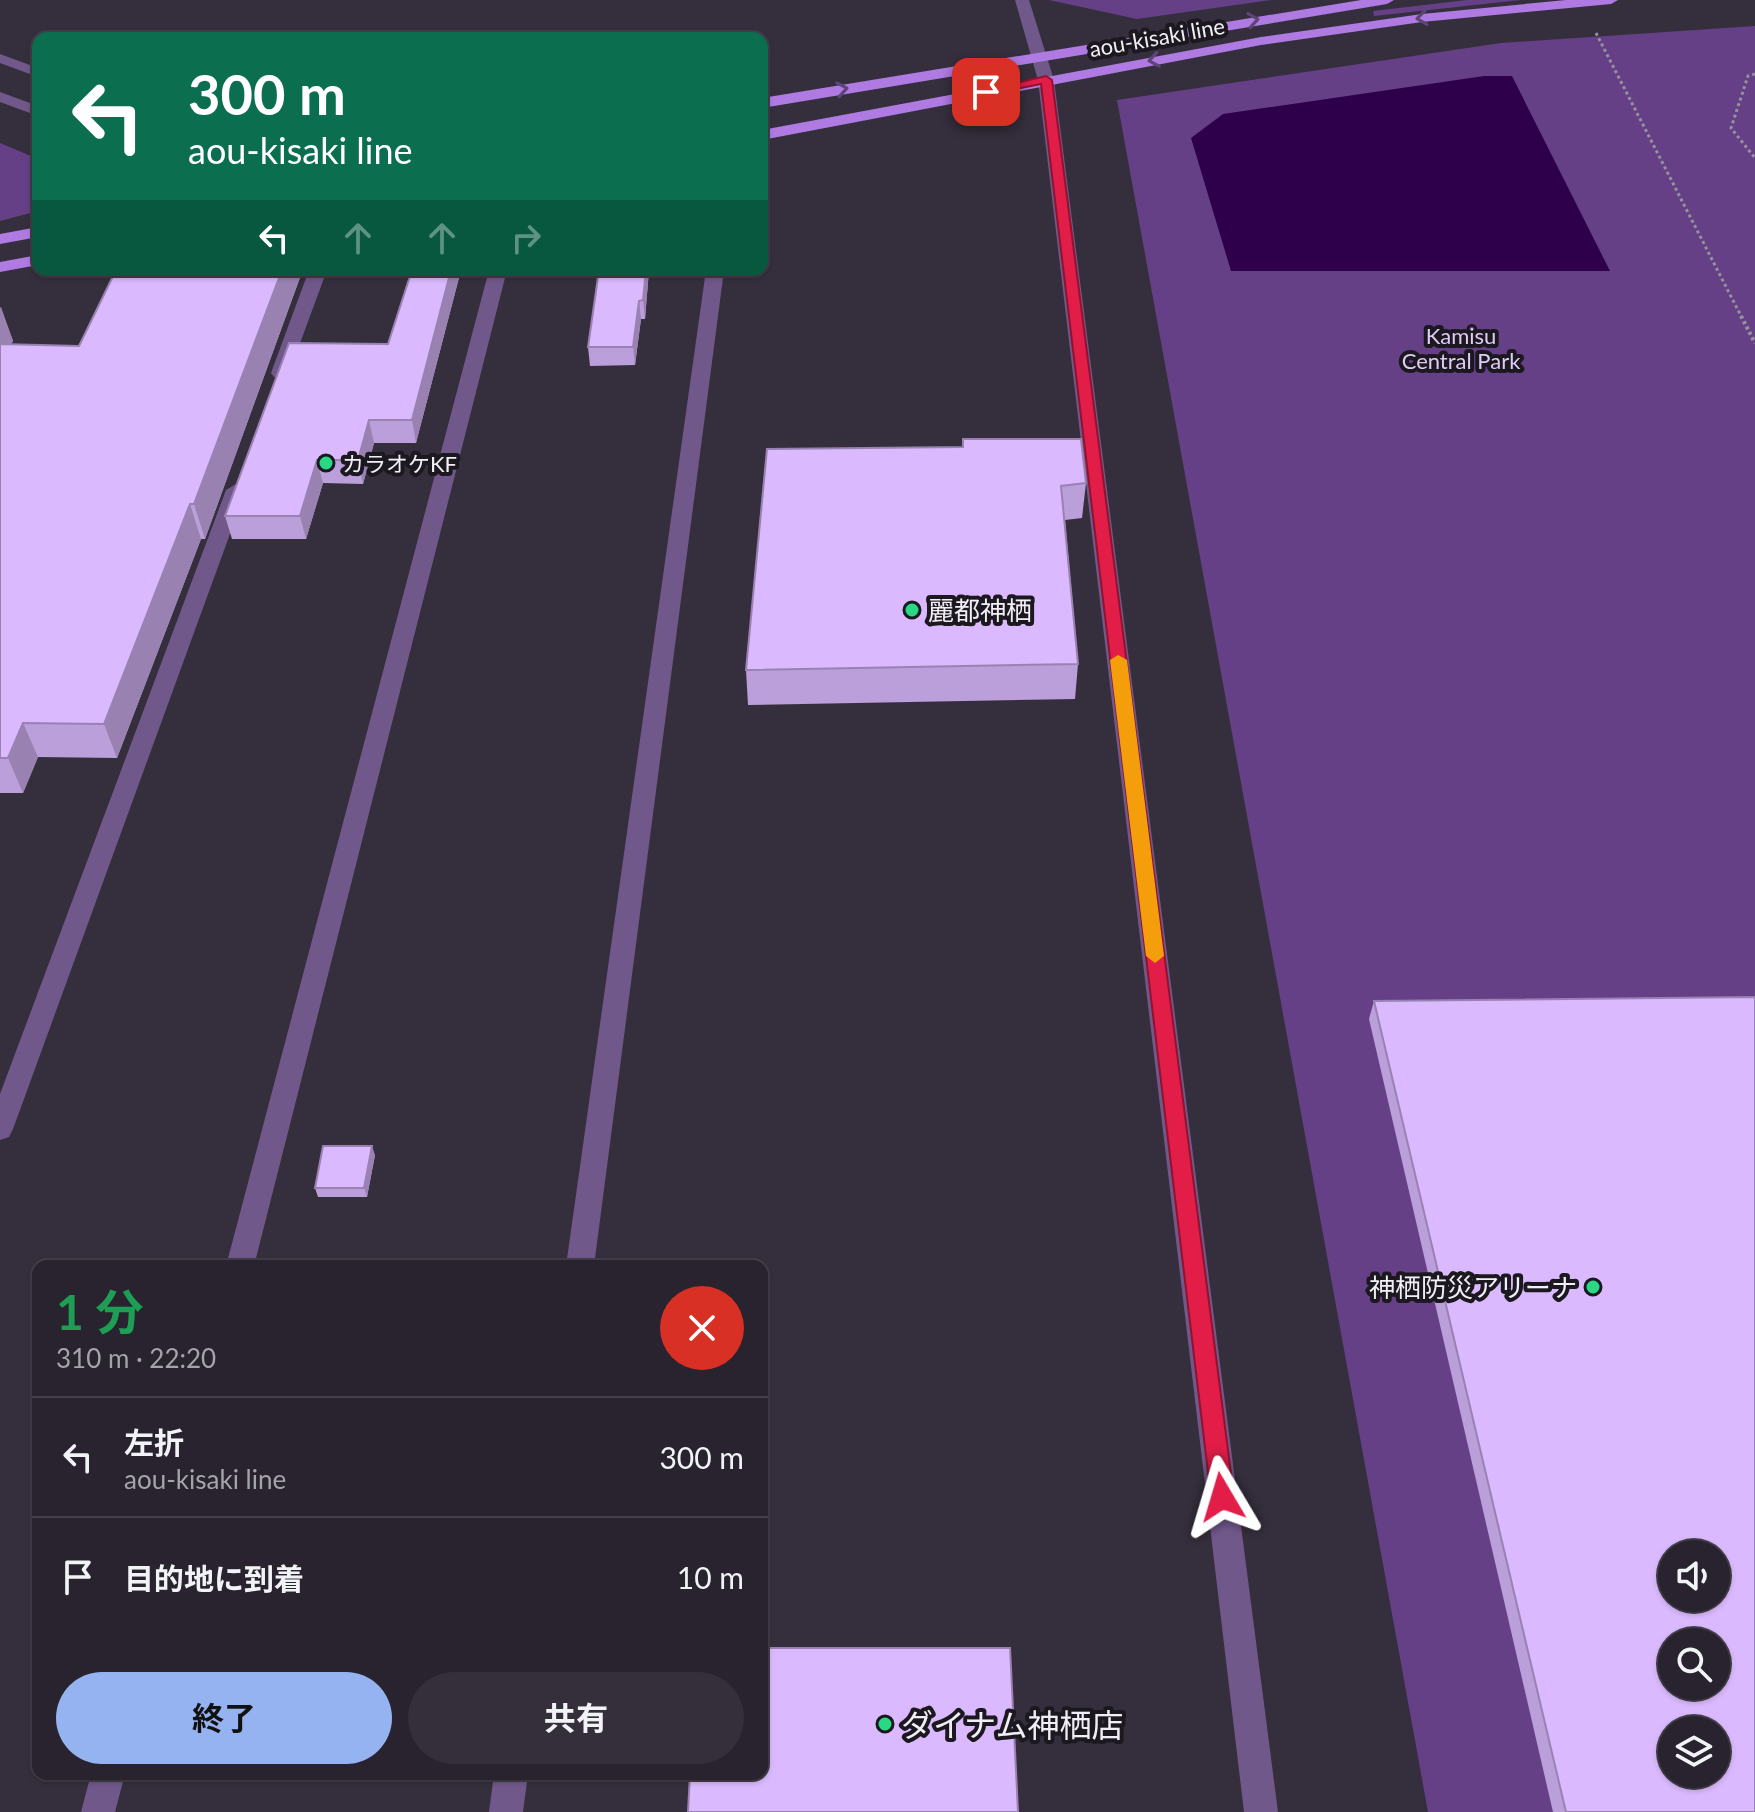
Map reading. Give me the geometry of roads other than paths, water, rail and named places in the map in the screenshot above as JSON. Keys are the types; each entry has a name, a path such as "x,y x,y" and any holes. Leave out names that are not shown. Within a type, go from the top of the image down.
{"main road":[{"name":"aou-kisaki line","path":"1038,55 1387,0"},
{"name":"aou-kisaki line","path":"768,134 1046,80 1342,29 1611,0"},
{"path":"768,102 1038,55"},
{"path":"0,239 32,233"},
{"path":"0,267 32,261"}],"street":[{"path":"1022,0 1046,80 1261,1812"},
{"path":"0,58 32,71"},
{"path":"0,97 32,109"},
{"path":"274,389 316,276"},
{"path":"242,1260 496,276"},
{"path":"581,1260 714,276"},
{"path":"0,1129 247,463"},
{"path":"98,1812 106,1780"},
{"path":"506,1812 510,1780"}],"place":[{"name":"カラオケKF","path":"326,463"},
{"name":"麗都神栖","path":"912,610"},
{"name":"神栖防災アリーナ","path":"1593,1287"},
{"name":"ダイナム神栖店","path":"885,1724"}],"park label":[{"name":"Kamisu Central Park","path":"1461,348"}]}
